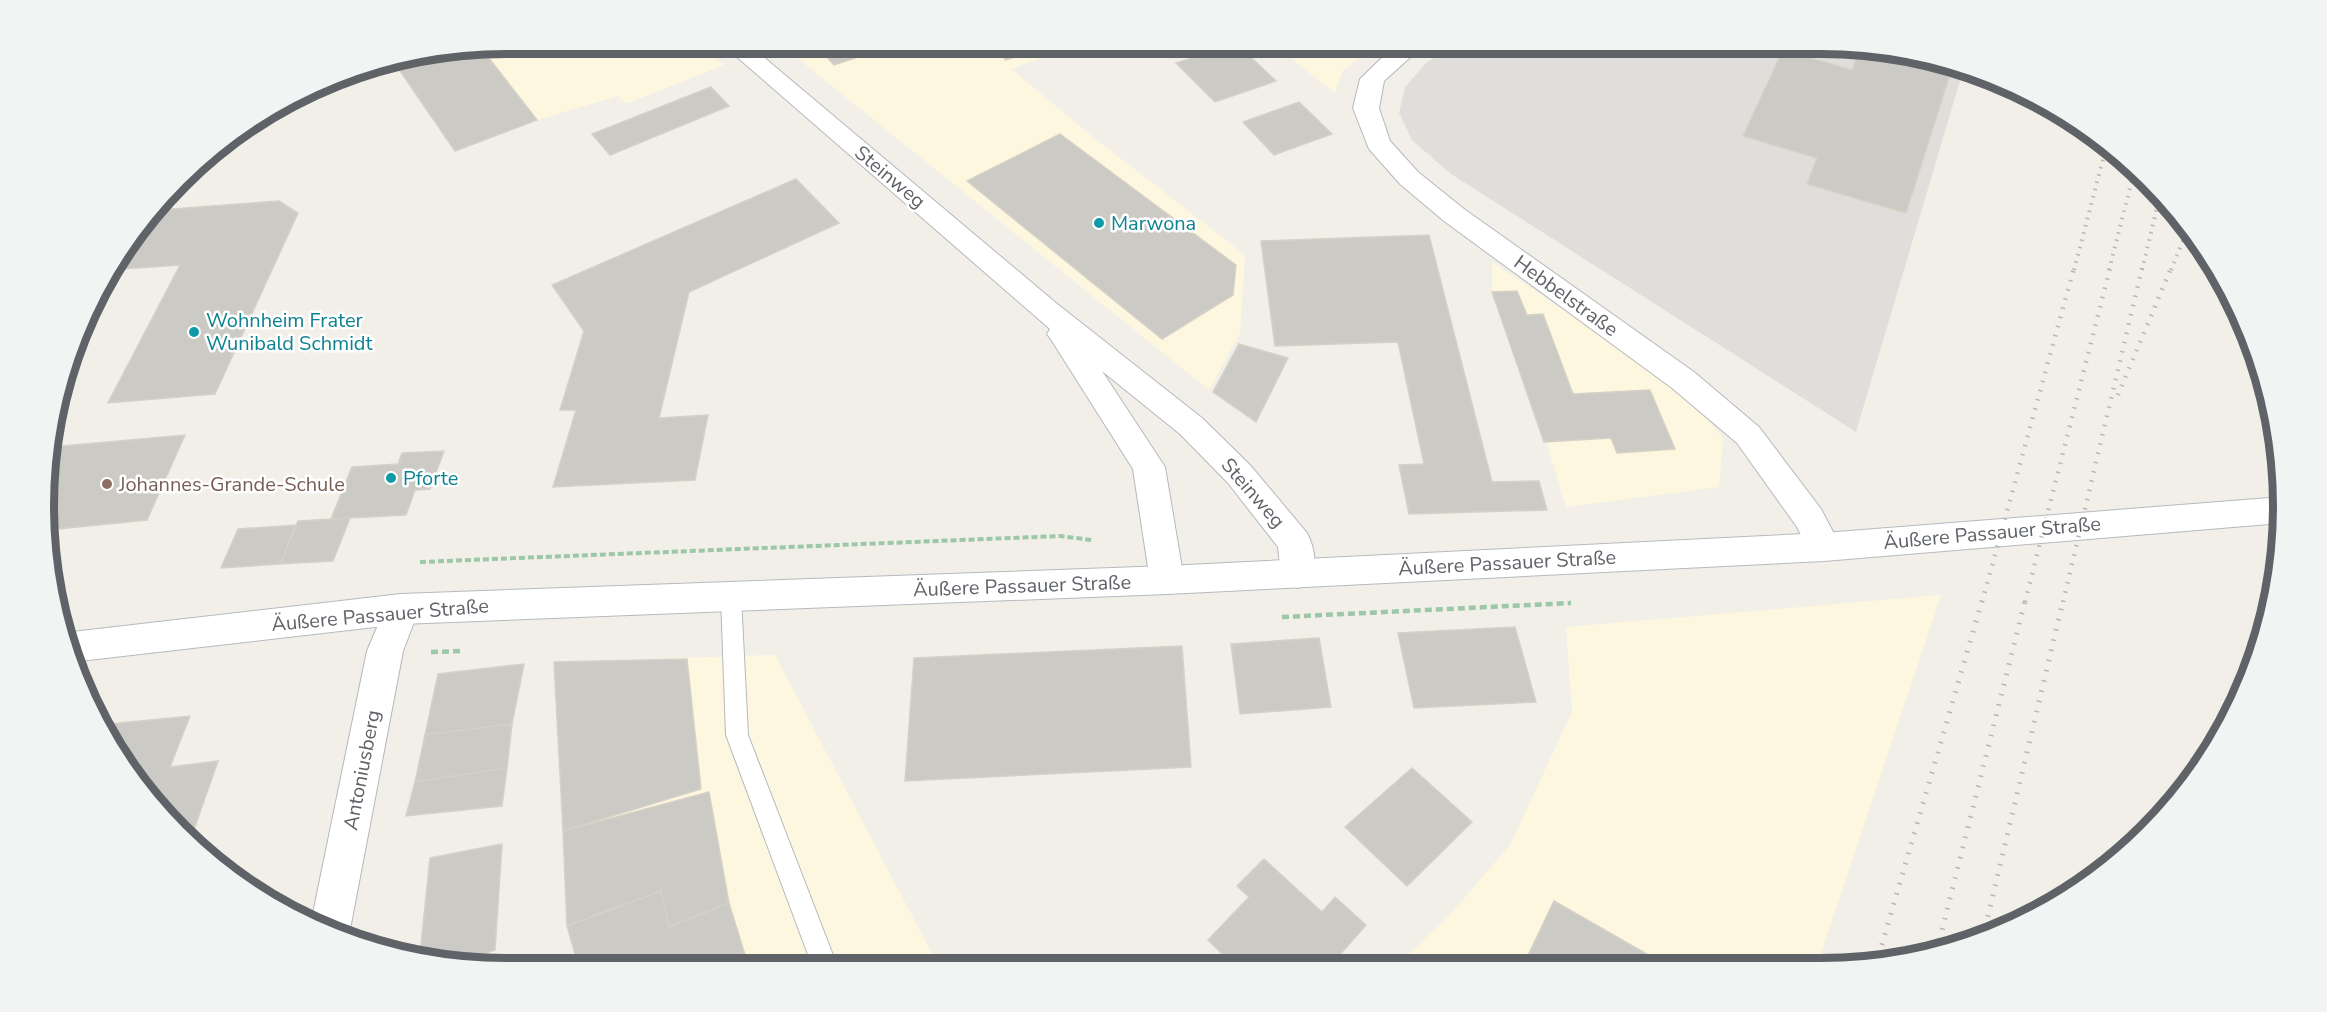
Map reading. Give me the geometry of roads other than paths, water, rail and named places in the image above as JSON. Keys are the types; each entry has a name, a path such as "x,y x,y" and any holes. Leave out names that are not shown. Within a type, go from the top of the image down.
{"street":[{"name":"Steinweg","path":"746,54 1046,310 1191,426 1239,474 1294,543 1299,574"},
{"name":"Hebbelstraße","path":"1398,54 1372,79 1366,108 1378,143 1409,178 1454,215 1683,380 1748,435 1774,467 1809,518 1824,547"},
{"name":"Steinweg","path":"1046,310 1149,467 1164,549 1167,580"},
{"name":"Äußere Passauer Straße","path":"76,646 401,609 1167,580 1824,547 2273,511"},
{"name":"Antoniusberg","path":"332,923 385,651 401,609"}],"lane":[{"path":"731,597 737,735 822,958"}],"railway":[{"path":"2074,270 2104,154"},
{"path":"2109,270 2132,178"},
{"path":"2142,270 2158,204"},
{"path":"2171,270 2184,237"},
{"path":"1982,602 2074,268"},
{"path":"2025,602 2110,268"},
{"path":"2063,602 2142,268"},
{"path":"2118,395 2171,268"},
{"path":"1879,954 1982,601"},
{"path":"1939,943 2025,601"},
{"path":"1985,927 2063,601"}],"place":[{"name":"Marwona","path":"1099,223"},
{"name":"Wohnheim Frater Wunibald Schmidt","path":"194,332"},
{"name":"Pforte","path":"391,478"},
{"name":"Johannes-Grande-Schule","path":"107,484"}]}
